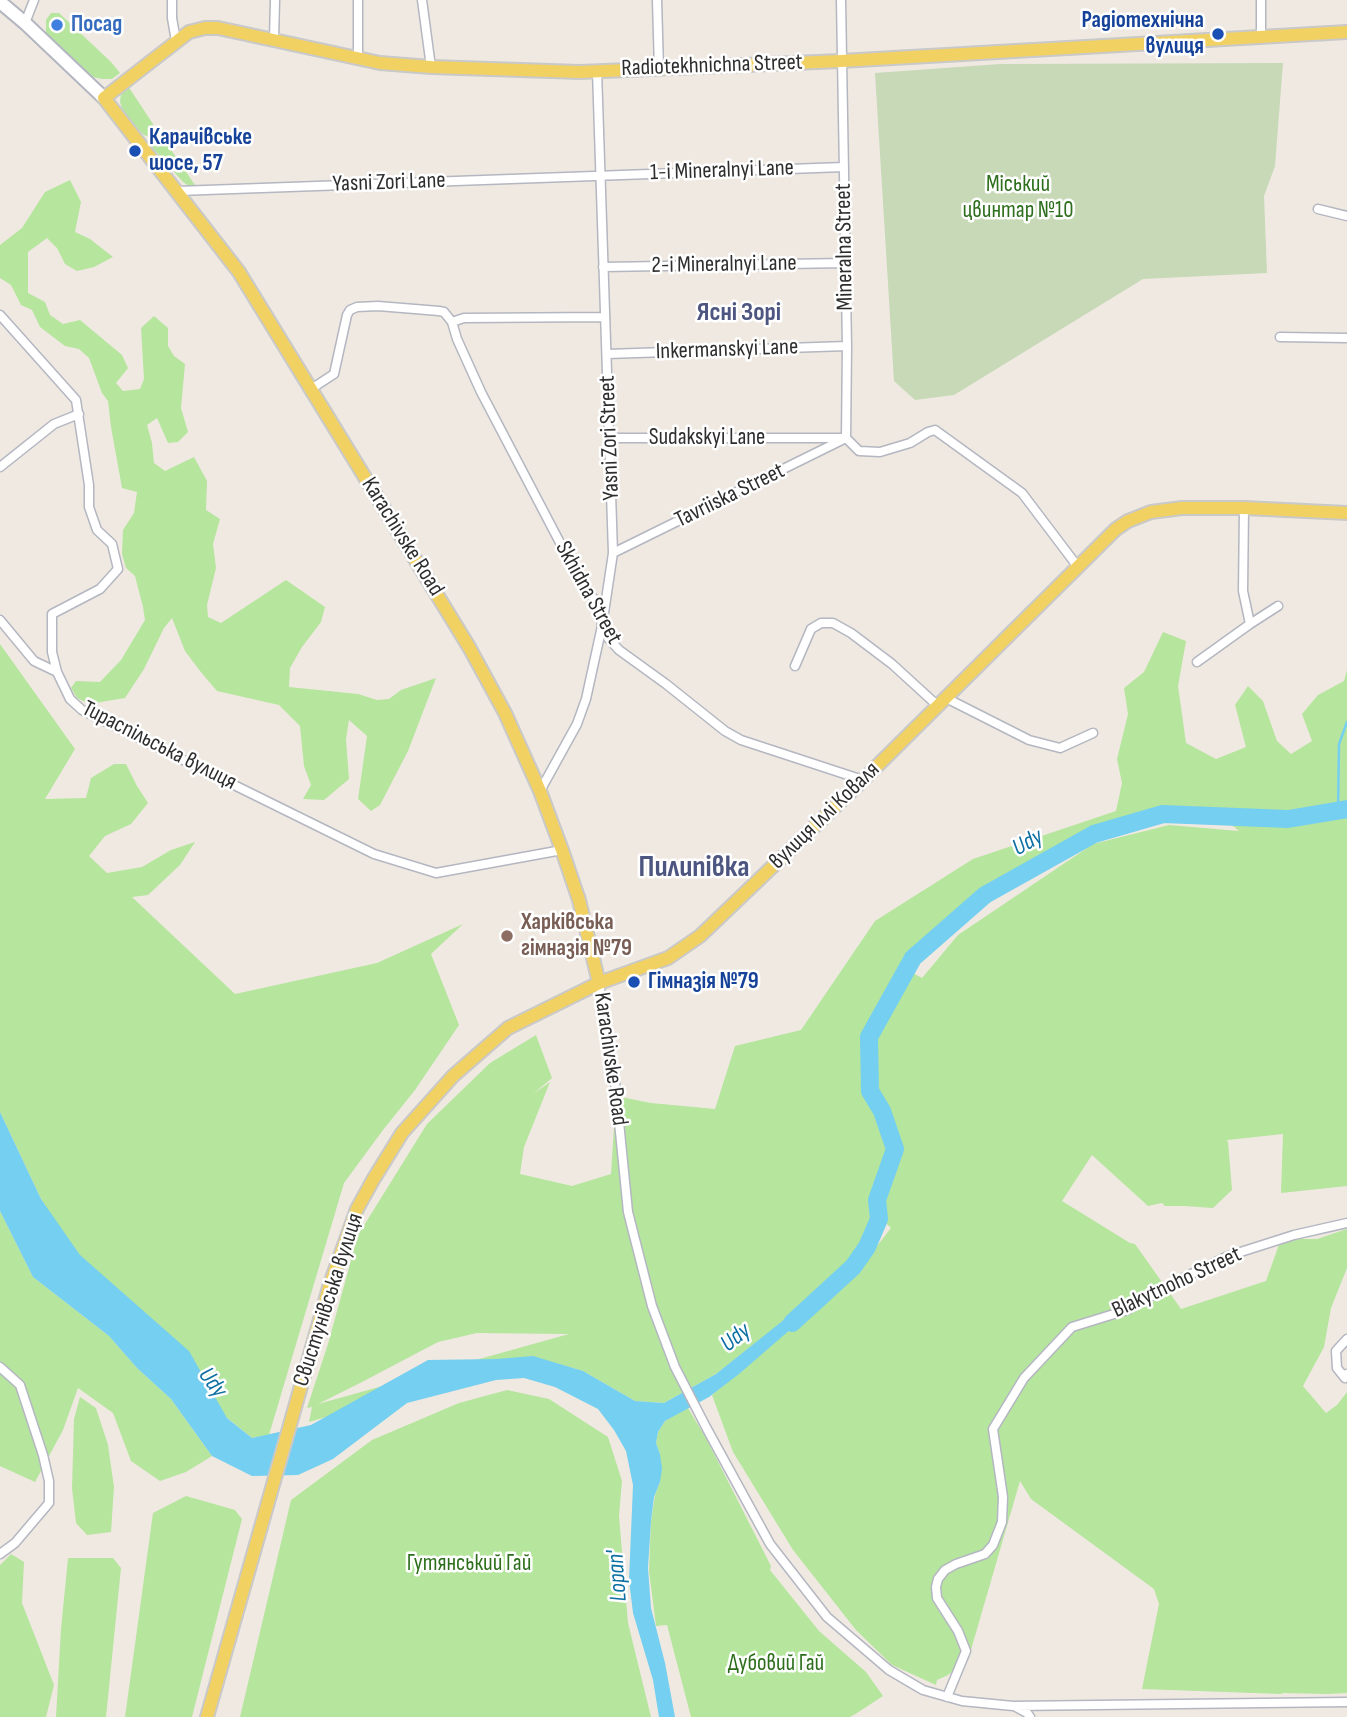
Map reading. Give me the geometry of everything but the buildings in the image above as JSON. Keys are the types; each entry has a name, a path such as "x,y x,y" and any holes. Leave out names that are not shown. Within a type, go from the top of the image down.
{"main road":[{"name":"Karachivske Road","path":"3,9 25,23 104,98 239,272 470,647 505,713 540,791 579,900 599,983"},
{"name":"Radiotekhnichna Street","path":"104,98 176,41 189,32 205,28 218,28 358,60 405,66 597,71 841,61 1347,32"},
{"name":"вулиця Іллі Коваля","path":"599,983 668,958 700,936 863,780 1116,529 1151,512 1182,508 1347,513"},
{"name":"Свистунівська вулиця","path":"207,1717 330,1284 357,1209 402,1133 453,1076 508,1028 599,983"}],"street":[{"path":"25,23 34,0"},
{"path":"172,0 176,41"},
{"path":"274,40 275,0"},
{"path":"358,0 358,60"},
{"path":"422,0 431,67"},
{"path":"657,0 659,69"},
{"name":"Mineralna Street","path":"841,0 846,438"},
{"path":"1261,0 1261,37"},
{"name":"Yasni Zori Street","path":"540,791 577,724 586,699 614,553 597,71"},
{"name":"1-i Mineralnyi Lane","path":"600,175 844,167"},
{"name":"Yasni Zori Lane","path":"178,191 600,175"},
{"path":"1318,209 1347,216"},
{"name":"2-i Mineralnyi Lane","path":"603,267 846,263"},
{"path":"312,389 334,374 346,315 357,307 439,311 444,312 452,322 464,318 605,317"},
{"path":"0,467 54,424 79,414 76,400 2,321"},
{"name":"Skhidna Street","path":"452,322 481,392 579,579 594,599 608,638 619,650 725,731 741,740 863,780"},
{"path":"1280,337 1347,338"},
{"name":"Inkermanskyi Lane","path":"607,354 847,346"},
{"name":"Тираспільська вулиця","path":"79,414 89,485 89,507 97,530 112,544 118,569 100,589 52,614 52,652 57,672 71,699 82,710 374,854 436,873 562,849"},
{"path":"846,438 859,451 880,452 910,443 935,430 1022,493 1078,566"},
{"name":"Sudakskyi Lane","path":"610,438 846,438"},
{"name":"Tavriiska Street","path":"614,553 846,438"},
{"path":"1244,508 1243,592 1250,624"},
{"path":"1197,662 1278,606"},
{"path":"0,620 34,662 57,672"},
{"path":"795,666 811,629 821,623 832,623 851,633 942,702 1030,740 1060,748 1093,733"},
{"name":"Karachivske Road","path":"599,983 615,1082 628,1212 652,1306 675,1367 770,1544 827,1617 889,1670 923,1690 962,1702 1013,1706 1347,1702"},
{"name":"Blakytnoho Street","path":"947,1697 966,1651 958,1631 937,1598 936,1587 944,1570 985,1554 993,1545 1002,1522 1003,1497 993,1429 1024,1378 1072,1326 1127,1310 1227,1256 1294,1235 1347,1223"},
{"path":"1347,1339 1336,1352 1337,1368 1345,1378 1347,1374"},
{"path":"0,1367 20,1385 49,1481 49,1503 15,1543 0,1554"},
{"path":"1013,1706 1030,1717"}],"green space":[{"path":"51,13 59,13 120,73 112,79 93,77 46,33 46,20"},
{"name":"Міський цвинтар №10","path":"1283,63 1275,166 1264,196 1267,273 1143,279 954,395 915,400 894,381 875,73 1000,64"},
{"path":"128,86 153,124 155,132 149,137 136,128 123,111 121,93"},
{"path":"161,135 195,185 189,186 183,182 152,147 153,142"},
{"path":"70,180 81,202 75,232 90,239 113,257 94,267 77,271 65,264 57,248 47,238 28,252 28,293 45,302 50,315 63,324 80,320 122,355 128,368 116,383 123,391 140,389 144,379 141,328 154,316 168,328 168,346 174,356 185,364 181,408 188,432 178,442 168,443 157,418 147,425 154,463 165,471 194,457 207,481 206,510 220,519 213,544 216,568 207,605 208,617 221,623 286,580 325,607 321,622 290,668 289,687 358,694 377,700 389,699 401,690 436,678 408,751 380,805 371,811 358,799 367,736 349,720 346,739 349,779 324,800 303,799 311,785 304,766 300,726 279,705 217,691 185,651 172,618 125,698 89,704 77,698 71,688 76,681 100,682 121,660 145,620 135,576 126,568 122,554 123,530 134,513 137,492 122,488 108,401 102,393 89,358 79,349 65,346 40,327 32,310 21,305 11,285 0,278 0,245 22,228 45,192"},
{"path":"1163,632 1186,641 1178,686 1186,743 1216,759 1246,747 1235,705 1248,686 1263,701 1277,741 1291,754 1312,741 1302,714 1318,695 1344,681 1347,670 1347,805 1287,814 1165,807 1077,835 996,882 902,967 922,978 958,935 1093,844 1169,825 1239,831 1225,819 1291,822 1347,812 1347,1186 1281,1193 1283,1134 1227,1140 1232,1190 1213,1208 1165,1206 1162,1203 1148,1206 1092,1155 1062,1201 1135,1244 1181,1309 1266,1281 1281,1239 1317,1239 1347,1229 1347,1268 1331,1308 1324,1347 1303,1386 1326,1413 1337,1405 1347,1392 1347,1693 1281,1694 1142,1689 1159,1604 1154,1589 1031,1499 1020,1481 968,1660 937,1680 936,1685 892,1665 856,1630 793,1550 733,1452 712,1395 846,1277 849,1282 891,1228 872,1210 859,1249 834,1282 716,1374 664,1403 635,1401 583,1371 531,1356 309,1422 312,1407 307,1408 358,1235 427,1124 490,1063 536,1035 552,1078 533,1094 550,1082 524,1147 520,1174 572,1186 611,1174 616,1096 651,1103 715,1109 735,1046 801,1030 875,921 973,859 1116,811 1122,783 1117,759 1128,714 1124,688 1144,672","holes":["900,971 875,1043 860,1079 881,1001","886,1134 898,1150 872,1207 873,1196 885,1164","477,1333 569,1334 318,1404 438,1342"]},
{"path":"0,644 75,749 45,799 86,798 91,778 114,764 126,764 148,803 131,824 105,836 89,856 107,873 142,867 171,850 195,842 180,865 148,895 132,897 235,994 377,963 463,924 431,954 459,1025 415,1090 344,1183 269,1435 252,1438 225,1416 77,1257 41,1199 0,1112"},
{"path":"0,1211 33,1277 109,1336 137,1368 171,1399 212,1456 186,1472 160,1481 131,1461 113,1413 78,1388 63,1430 35,1482 0,1466"},
{"name":"Гутянський Гай","path":"507,1390 549,1399 608,1437 622,1481 619,1516 628,1623 651,1717 240,1717 291,1500 372,1440 459,1403"},
{"path":"80,1397 96,1408 108,1445 114,1487 111,1532 87,1535 76,1523 72,1488 74,1419"},
{"name":"Дубовий Гай","path":"688,1408 771,1566 770,1570 819,1631 866,1672 883,1696 850,1717 691,1717 667,1625 656,1626 649,1571 651,1521 660,1482 660,1454 656,1443 658,1432 665,1421"},
{"path":"186,1496 235,1510 242,1519 192,1717 125,1717 153,1513"},
{"path":"11,1554 24,1562 22,1603 54,1685 46,1717 0,1717 0,1565"},
{"path":"68,1558 113,1558 121,1568 106,1717 56,1717"}],"water":[{"path":"0,1112 41,1199 80,1255 189,1351 227,1418 252,1438 311,1425 428,1360 533,1356 583,1371 635,1401 664,1403 716,1374 800,1307 814,1309 739,1374 709,1397 665,1421 658,1432 656,1443 662,1469 654,1497 648,1568 651,1608 675,1717 659,1717 653,1680 633,1613 629,1580 633,1485 626,1451 598,1409 555,1387 524,1378 496,1380 407,1403 333,1459 298,1475 252,1476 212,1456 171,1399 137,1368 109,1336 33,1277 0,1211"}],"waterway":[{"path":"1338,810 1339,744 1347,722"},
{"name":"Udy","path":"792,1323 853,1267 867,1247 879,1219 877,1200 895,1149 882,1111 870,1091 869,1037 913,958 985,895 1094,834 1163,814 1288,819 1347,809"}],"place":[{"name":"Посад","path":"57,25"},
{"name":"Радіотехнічна вулиця","path":"1218,34"},
{"name":"Карачівське шосе, 57","path":"135,151"},
{"name":"Харківська гімназія №79","path":"507,936"},
{"name":"Гімназія №79","path":"634,982"}],"district":[{"name":"Ясні Зорі","path":"739,313"},
{"name":"Пилипівка","path":"694,868"}],"water label":[{"name":"Lopan'","path":"618,1576"}]}
